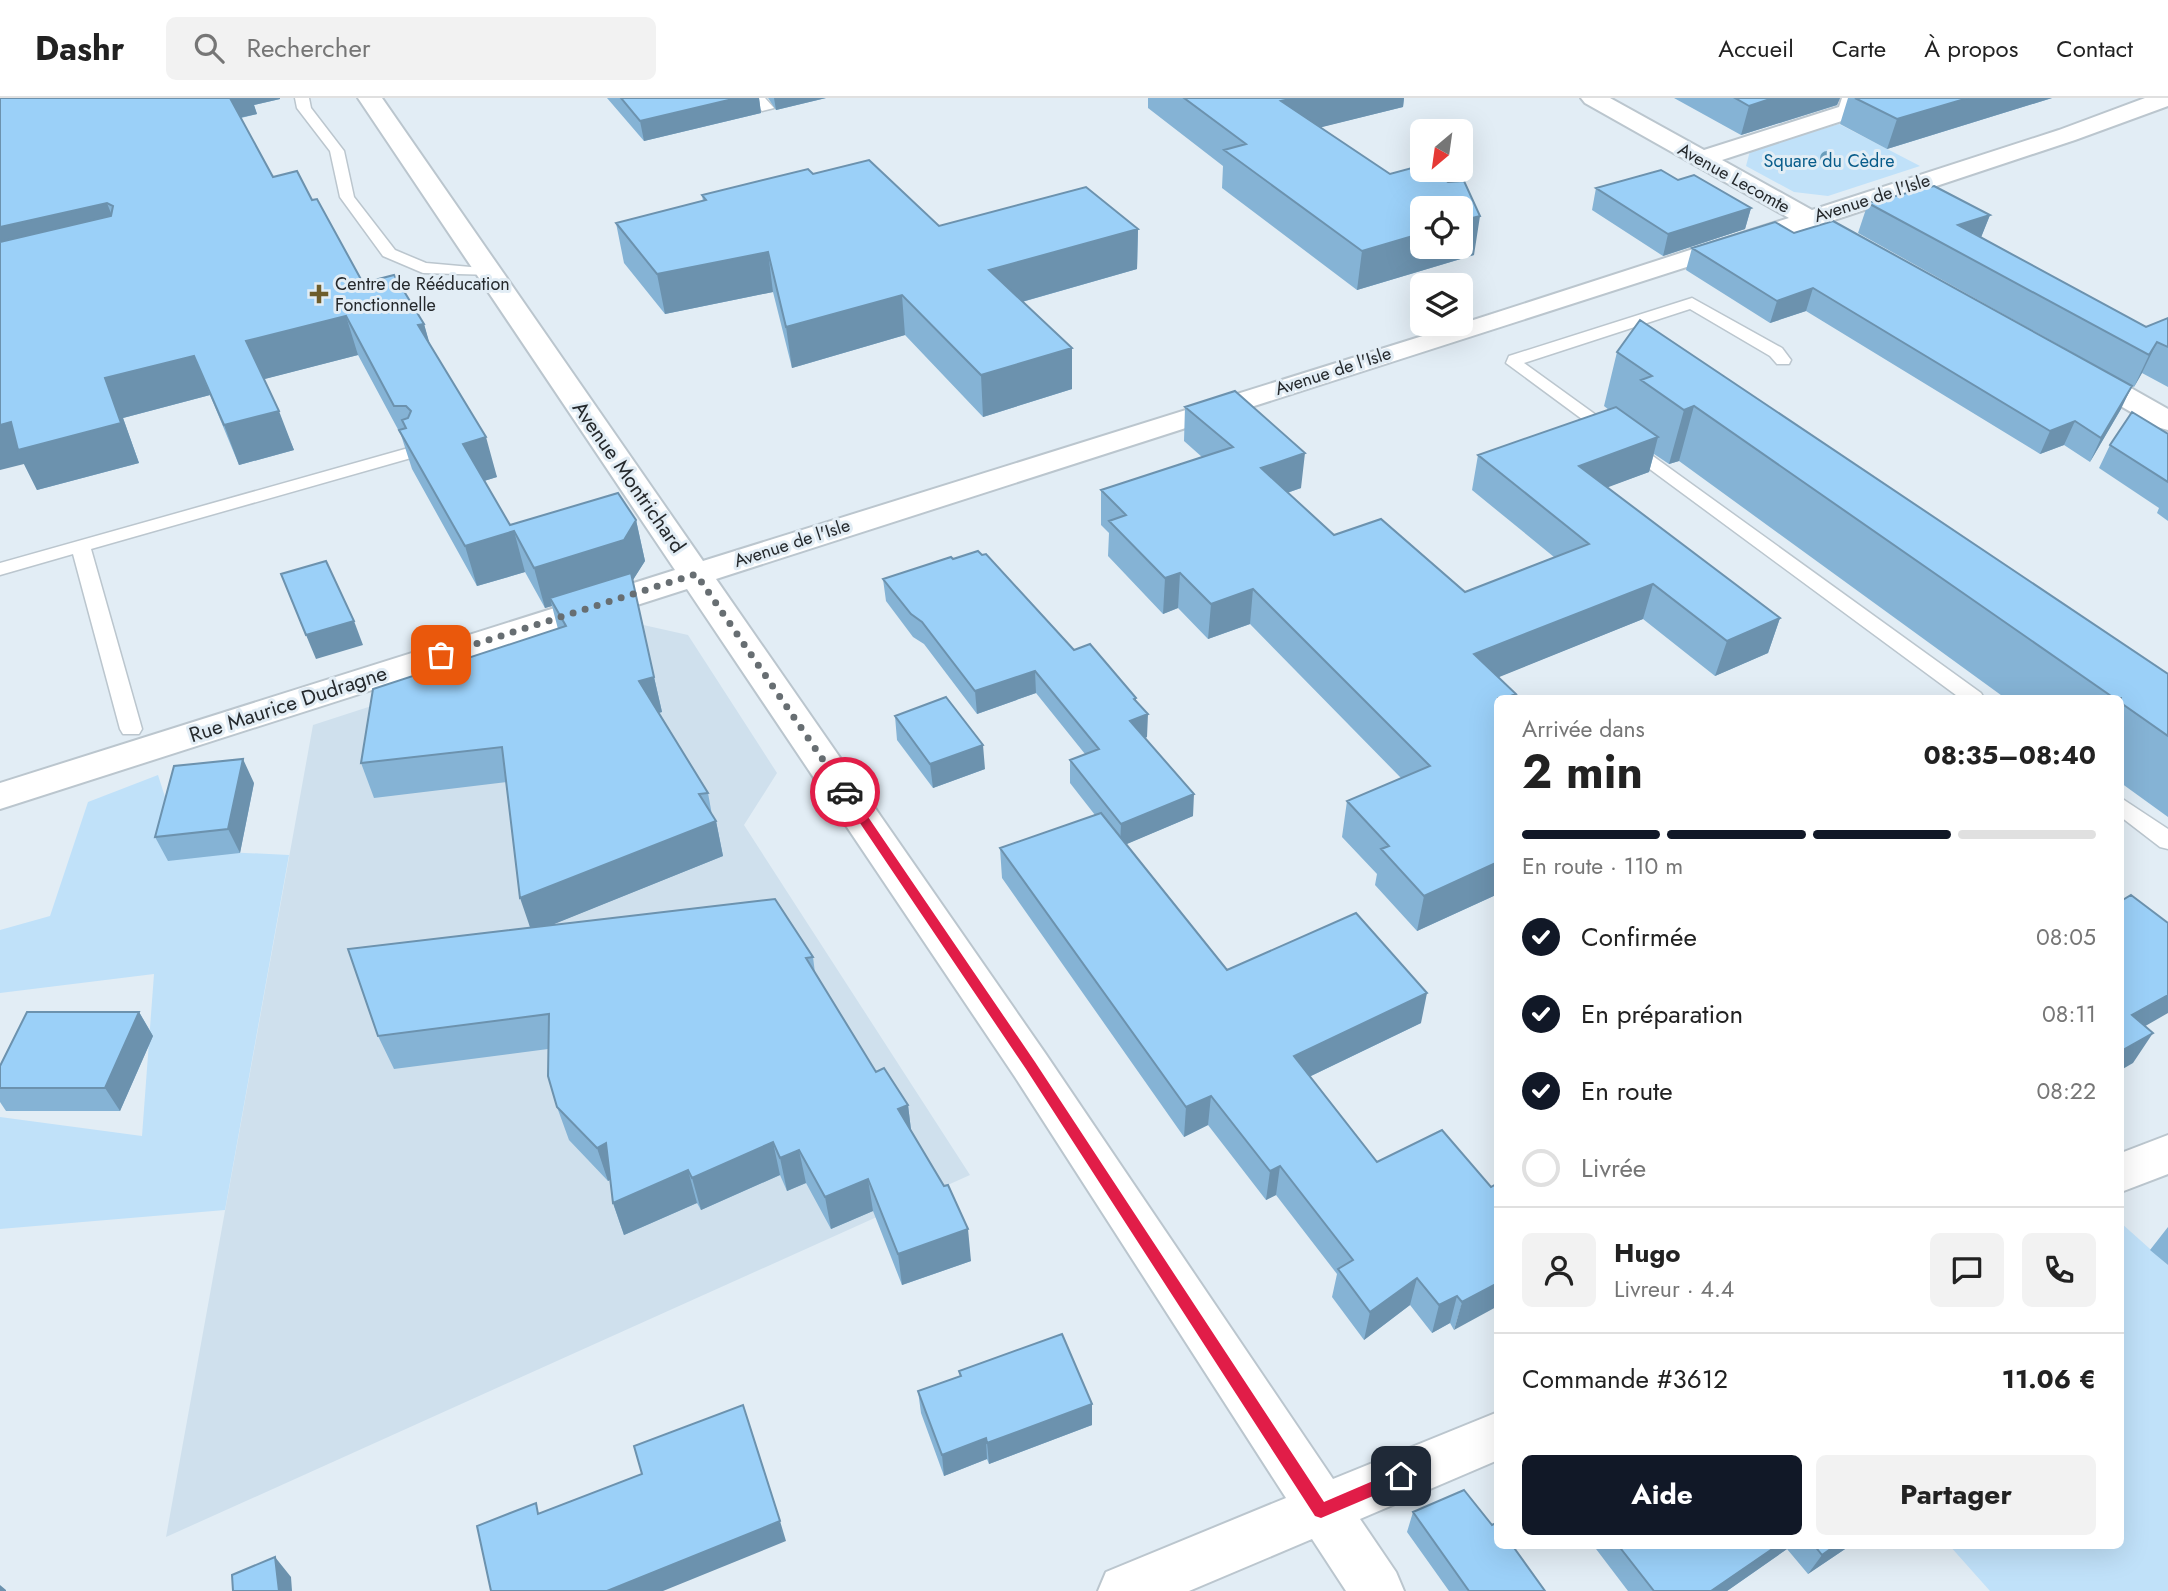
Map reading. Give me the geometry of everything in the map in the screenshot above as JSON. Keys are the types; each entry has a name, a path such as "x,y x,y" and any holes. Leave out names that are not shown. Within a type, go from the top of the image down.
{"street":[{"name":"Avenue Montrichard","path":"370,98 1023,1054 1321,1510 1377,1591"},
{"name":"Avenue Lecomte","path":"1593,98 1850,241"},
{"path":"1700,159 1849,111 1854,98"},
{"name":"Avenue de l'Isle","path":"696,574 1809,219 2067,135 2167,98"},
{"path":"2062,361 2168,421"},
{"name":"Rue Maurice Dudragne","path":"0,796 696,574"},
{"path":"2124,1172 2168,1153"},
{"path":"1125,1591 1494,1438"}],"lane":[{"path":"302,98 304,108 337,151 347,197 389,253 423,268 487,272"},
{"path":"1783,360 1765,345 1692,303 1515,360 1514,363 1970,695"},
{"path":"0,569 412,452"},
{"path":"80,546 131,729"},
{"path":"2124,808 2168,841"}],"shaded area":[{"path":"630,622 688,635 777,773 744,825 970,1175 166,1537 313,725"}],"green space":[{"name":"Square du Cèdre","path":"1839,124 1920,166 1828,196 1794,192 1746,166 1750,151"},
{"path":"158,775 182,850 289,855 225,1210 0,1229 0,1117 142,1136 154,974 0,993 0,930 50,916 88,802"},
{"path":"2124,1226 2168,1265 2168,1591 1990,1591 1953,1549 2124,1549"}],"building":[{"path":"0,98 230,98 273,177 297,171 312,200 317,199 363,283 394,275 424,324 418,325 486,437 463,444 510,525 618,493 636,520 624,540 534,568 514,531 465,546 399,430 406,428 402,420 408,418 411,411 406,406 394,406 346,316 246,341 279,411 224,425 194,356 105,378 121,423 18,450 11,422 0,425 0,242 111,216 113,206 107,203 0,227"},
{"path":"621,98 737,98 640,121"},
{"path":"1184,98 1294,98 1281,101 1390,174 1410,169 1410,182 1464,182 1471,196 1410,196 1410,237 1362,251 1224,150 1246,144"},
{"path":"1735,98 1773,98 1749,106"},
{"path":"1855,98 1968,98 1897,119"},
{"path":"869,160 939,226 1086,187 1138,229 989,270 1072,348 981,375 902,295 786,327 768,252 657,274 616,223 706,200 702,195 808,169 813,174"},
{"path":"1661,170 1678,180 1694,175 1751,208 1668,234 1596,188"},
{"path":"1934,186 1990,215 1958,225 2146,327 2168,318 2168,347 2157,342 2149,355 1868,203"},
{"path":"1473,201 1480,216 1473,218"},
{"path":"1833,221 2132,386 2101,438 2075,421 2050,431 1813,288 1777,301 1692,248 1775,222 1794,233"},
{"path":"1640,320 2168,674 2168,736 2124,705 2124,695 2110,695 1694,406 1684,410 1641,380 1652,376 1617,352"},
{"path":"1235,391 1305,453 1261,468 1334,535 1381,519 1465,592 1589,544 1478,455 1616,407 1658,437 1579,466 1780,618 1727,641 1653,584 1474,654 1516,694 1494,695 1494,864 1424,896 1381,849 1389,846 1347,801 1430,766 1253,589 1211,604 1180,573 1165,578 1109,521 1126,515 1101,490 1233,447 1185,407"},
{"path":"2132,412 2168,434 2168,482 2110,445"},
{"path":"978,551 982,555 986,554 1074,650 1090,644 1148,714 1130,721 1194,794 1121,824 1070,760 1099,749 1035,671 975,691 922,622 911,614 883,579"},
{"path":"326,561 354,621 306,635 281,574"},
{"path":"631,573 654,677 639,681 708,793 699,794 716,821 520,898 502,747 361,763 373,689 566,626 550,598"},
{"path":"946,697 983,745 930,764 895,716"},
{"path":"243,759 228,829 155,837 174,766"},
{"path":"1101,813 1227,970 1356,913 1427,993 1294,1056 1377,1162 1442,1130 1491,1187 1494,1185 1494,1285 1462,1302 1457,1296 1439,1305 1417,1278 1370,1312 1338,1269 1353,1260 1280,1166 1270,1171 1211,1096 1186,1107 1000,848"},
{"path":"2131,895 2168,923 2168,995 2132,1015 2153,1033 2124,1049 2124,899"},
{"path":"775,899 813,957 806,958 876,1072 884,1068 908,1105 898,1109 944,1186 948,1185 968,1229 898,1254 868,1179 825,1197 799,1150 780,1158 773,1142 692,1178 688,1170 613,1203 606,1143 597,1148 557,1107 548,1076 549,1014 378,1036 348,949"},
{"path":"27,1012 139,1012 105,1088 0,1088 0,1066"},
{"path":"1062,1334 1092,1404 987,1443 986,1438 942,1455 918,1391 961,1376 959,1371"},
{"path":"743,1405 780,1521 607,1591 491,1591 477,1526 536,1503 538,1514 642,1474 634,1446"},
{"path":"1464,1490 1492,1525 1494,1524 1494,1549 1515,1549 1545,1591 1469,1591 1413,1512"},
{"path":"1621,1549 1772,1549 1711,1591 1654,1591"},
{"path":"1817,1549 1830,1549 1822,1555"},
{"path":"275,1557 279,1591 233,1591 232,1575"}],"way so far":[{"path":"441,655 696,574 845,792"}],"place":[{"name":"Centre de Rééducation Fonctionnelle","path":"319,294"}],"route":[{"path":"845,792 1030,1065 1321,1510 1401,1476"}]}
